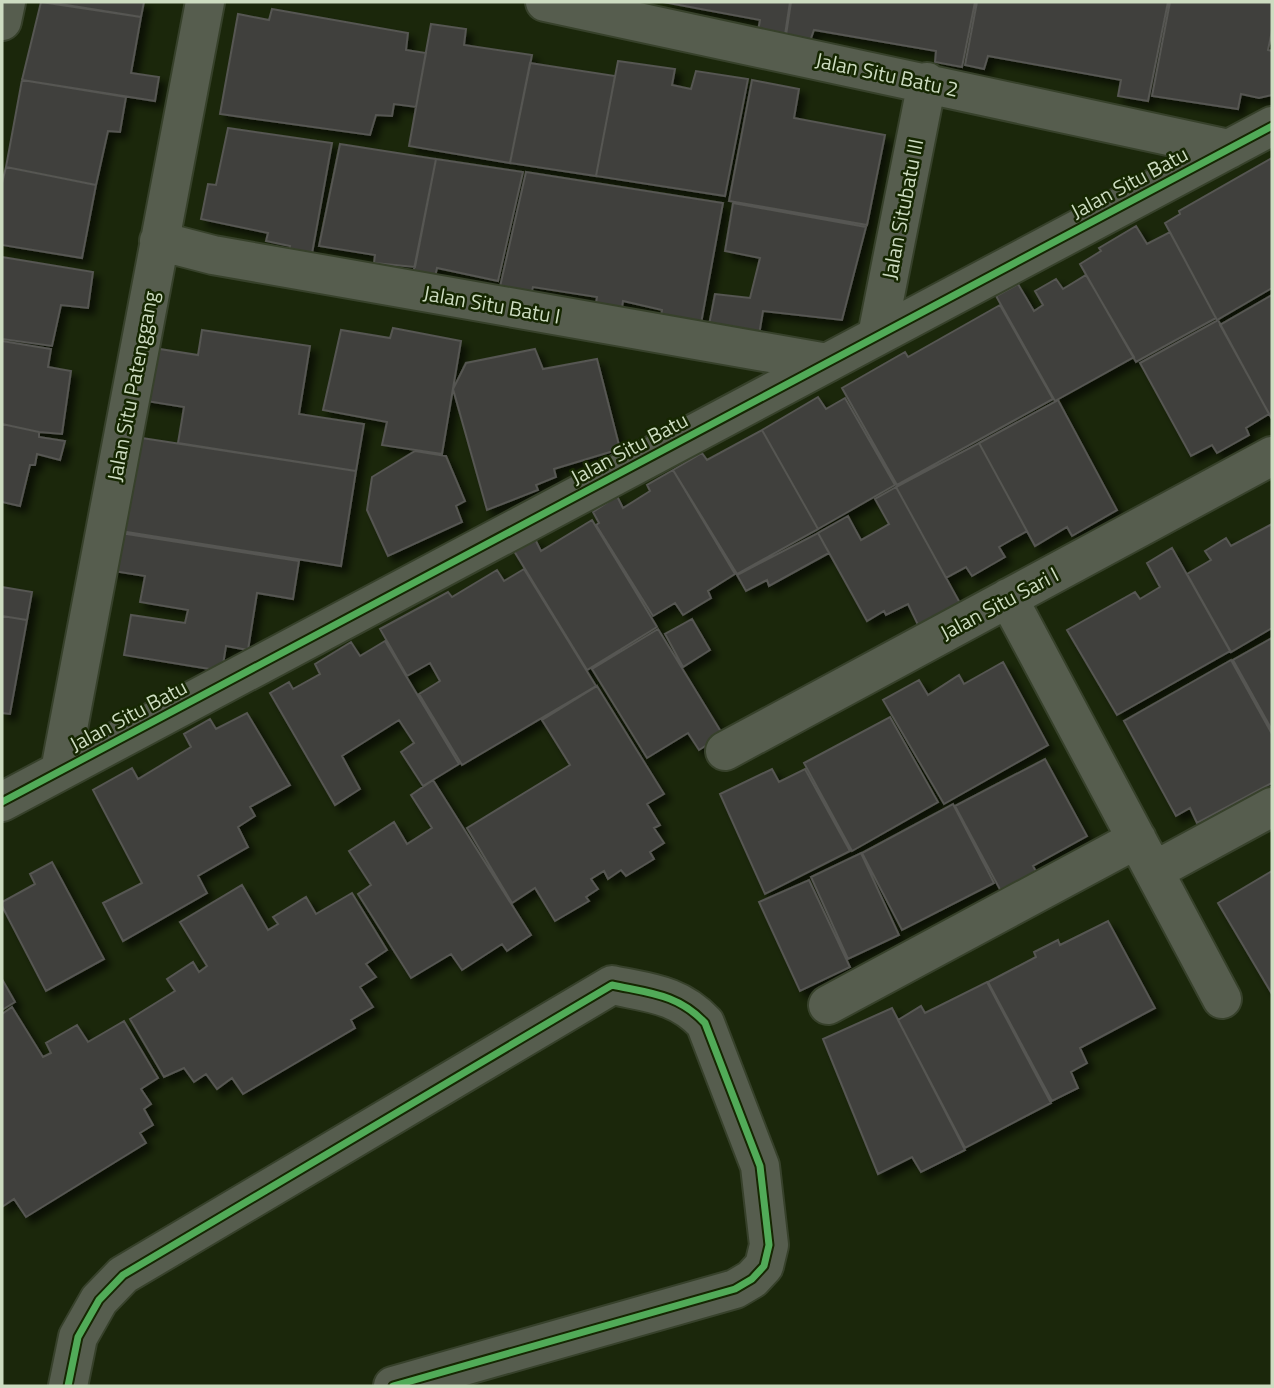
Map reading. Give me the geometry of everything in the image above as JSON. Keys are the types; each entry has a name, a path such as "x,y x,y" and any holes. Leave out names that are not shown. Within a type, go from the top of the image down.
{"street":[{"path":"2,21 6,2"},
{"name":"Jalan Situ Patenggang","path":"60,771 205,2"},
{"name":"Jalan Situ Batu 2","path":"545,2 1229,149"},
{"name":"Jalan Situbatu III","path":"877,337 927,82"},
{"name":"Jalan Situ Batu","path":"2,802 1272,126"},
{"name":"Jalan Situ Batu I","path":"159,241 213,255 827,363"},
{"name":"Jalan Situ Sari I","path":"725,751 1272,456"},
{"path":"1008,598 1222,999"},
{"path":"828,1005 1145,855 1272,807"},
{"path":"68,1386 78,1337 99,1300 123,1275 612,985 674,999 691,1008 705,1023 760,1166 769,1245 764,1266 752,1279 735,1289 393,1386"}],"building":[{"path":"41,2 141,17 131,73 159,77 155,101 22,80"},
{"path":"48,2 144,2 141,17"},
{"path":"663,2 790,2 785,35 758,31 760,20"},
{"path":"791,2 975,2 962,67 935,62 936,51 814,30 810,41 786,35"},
{"path":"977,2 1168,2 1148,101 1118,96 1121,80 988,56 984,69 965,65"},
{"path":"1170,2 1272,2 1272,31 1268,50 1272,51 1272,95 1259,98 1241,94 1238,109 1152,96"},
{"path":"272,9 408,33 406,50 426,53 416,107 394,104 392,116 376,115 370,135 220,114 238,14 269,20"},
{"path":"431,24 466,29 464,45 532,55 510,163 409,146"},
{"path":"618,61 675,69 672,85 691,89 696,71 748,79 725,196 596,176"},
{"path":"530,63 615,76 596,176 510,163"},
{"path":"22,80 126,97 120,132 108,131 96,185 6,167"},
{"path":"752,80 799,89 794,118 885,135 867,225 729,201"},
{"path":"228,128 332,143 311,259 288,255 290,246 266,241 268,233 201,219 208,184 216,185"},
{"path":"340,144 436,159 415,267 374,263 375,255 319,246"},
{"path":"1272,158 1272,288 1217,320 1165,223 1180,214 1179,211"},
{"path":"436,159 523,172 498,281 437,268 435,277 413,274"},
{"path":"6,167 96,185 82,258 2,245 2,183"},
{"path":"526,172 723,203 700,329 660,323 662,310 623,301 621,314 595,309 597,297 533,287 530,297 499,291"},
{"path":"733,203 866,227 842,320 763,311 759,335 708,330 715,294 750,298 760,258 725,251"},
{"path":"1136,226 1147,244 1170,232 1216,318 1136,362 1080,264 1101,251 1099,248"},
{"path":"2,257 93,272 88,308 61,305 52,346 2,339"},
{"path":"1086,275 1134,357 1055,401 996,296 1018,284 1034,311 1043,305 1035,291 1056,279 1063,289"},
{"path":"1272,295 1272,419 1220,325"},
{"path":"1000,305 1053,399 897,485 842,388 905,352 908,357"},
{"path":"1218,320 1269,414 1246,428 1249,435 1217,453 1212,445 1191,456 1140,363"},
{"path":"393,328 461,341 442,454 382,445 387,422 323,410 341,330 390,338"},
{"path":"202,330 310,346 299,414 364,424 356,471 178,443 184,407 140,400 147,347 198,355"},
{"path":"2,341 51,349 48,367 71,371 62,434 2,424"},
{"path":"535,349 543,369 597,359 620,449 554,469 556,477 536,485 538,490 487,510 453,389 466,363"},
{"path":"818,397 826,409 845,398 895,485 818,529 762,430"},
{"path":"1058,400 1117,510 1072,536 1067,527 1035,546 979,443"},
{"path":"2,424 39,432 39,437 65,441 60,460 37,454 35,465 30,465 20,506 2,502"},
{"path":"762,430 818,529 737,574 673,470 702,453 707,460"},
{"path":"129,436 356,471 341,566 114,530"},
{"path":"979,443 1027,531 999,547 1005,557 972,576 966,567 946,578 896,487"},
{"path":"415,451 446,456 465,501 456,506 462,522 388,556 367,510 372,477"},
{"path":"673,470 735,574 708,591 711,598 683,615 675,603 653,616 596,525 599,523 593,512 617,496 623,508 650,491 647,485"},
{"path":"896,487 960,603 918,625 908,604 886,615 884,611 867,621 818,533 848,516 861,540 889,524 875,499"},
{"path":"592,520 657,627 587,670 514,551 535,539 541,551"},
{"path":"1272,524 1272,628 1231,652 1187,574 1211,560 1205,551 1226,538 1231,546"},
{"path":"114,532 299,561 293,599 257,593 248,650 226,646 222,671 124,655 131,615 185,623 188,610 140,602 145,576 107,570"},
{"path":"818,533 829,553 769,586 767,580 746,591 737,575"},
{"path":"1172,548 1230,651 1117,715 1067,630 1135,592 1140,599 1160,587 1147,563"},
{"path":"524,569 596,686 462,765 419,694 440,681 430,663 407,676 380,629 448,592 452,597 497,570 504,581"},
{"path":"2,587 32,592 27,620 2,616"},
{"path":"2,616 27,620 10,714 2,713"},
{"path":"692,619 710,650 683,667 665,634"},
{"path":"658,629 723,735 699,750 688,733 647,758 592,669"},
{"path":"1272,638 1272,730 1233,660"},
{"path":"385,641 459,764 423,786 401,752 414,743 399,720 342,756 360,789 335,805 270,693 289,682 293,689 320,674 315,664 351,642 360,656"},
{"path":"1231,660 1272,734 1272,783 1197,823 1190,808 1176,816 1124,721"},
{"path":"1003,662 1048,745 944,804 883,700 919,680 928,695 959,675 964,684"},
{"path":"597,686 664,794 647,804 660,825 654,828 664,843 650,852 654,859 626,876 621,870 608,879 604,871 591,879 598,889 586,897 589,901 555,921 535,888 512,903 467,828 570,765 542,720"},
{"path":"247,713 290,785 250,807 255,816 238,827 248,847 198,876 207,893 123,941 103,903 142,883 93,790 132,768 138,779 191,747 184,734 210,719 216,729"},
{"path":"890,717 938,802 852,851 804,763"},
{"path":"1045,759 1087,836 1033,866 1039,877 1003,895 955,806"},
{"path":"772,769 779,782 805,769 850,851 765,894 720,794"},
{"path":"433,780 531,935 507,951 502,944 462,970 451,954 411,978 358,894 371,885 349,851 394,822 407,844 432,828 411,795"},
{"path":"953,804 994,883 902,930 862,853"},
{"path":"861,853 899,935 848,959 811,877"},
{"path":"52,862 104,959 46,991 2,902 35,884 30,874"},
{"path":"1272,871 1272,994 1218,903"},
{"path":"809,880 850,967 800,991 759,902"},
{"path":"242,885 268,930 278,924 273,917 306,897 316,914 352,893 387,950 366,964 376,977 360,987 373,1007 351,1020 355,1028 243,1094 232,1078 217,1089 206,1074 194,1082 184,1068 164,1077 130,1019 175,991 167,979 193,962 199,972 207,966 180,922"},
{"path":"1108,921 1155,1008 1080,1048 1087,1063 1071,1072 1078,1088 1052,1101 988,982 1036,957 1034,952 1058,940 1060,945"},
{"path":"2,979 15,1002 2,1010"},
{"path":"987,982 1051,1103 965,1148 898,1020 921,1006 925,1013"},
{"path":"12,1007 43,1057 51,1053 46,1043 77,1025 88,1042 124,1021 158,1078 141,1089 151,1104 144,1109 153,1125 140,1133 146,1143 26,1217 14,1199 2,1207 2,1014"},
{"path":"892,1008 965,1150 921,1172 912,1157 878,1174 823,1039"}],"cycle path":[{"path":"2,802 1272,126"},
{"path":"68,1386 78,1337 99,1300 123,1275 612,985 662,996 695,1013 705,1023 760,1166 769,1245 764,1266 752,1279 735,1289 393,1386"}]}
